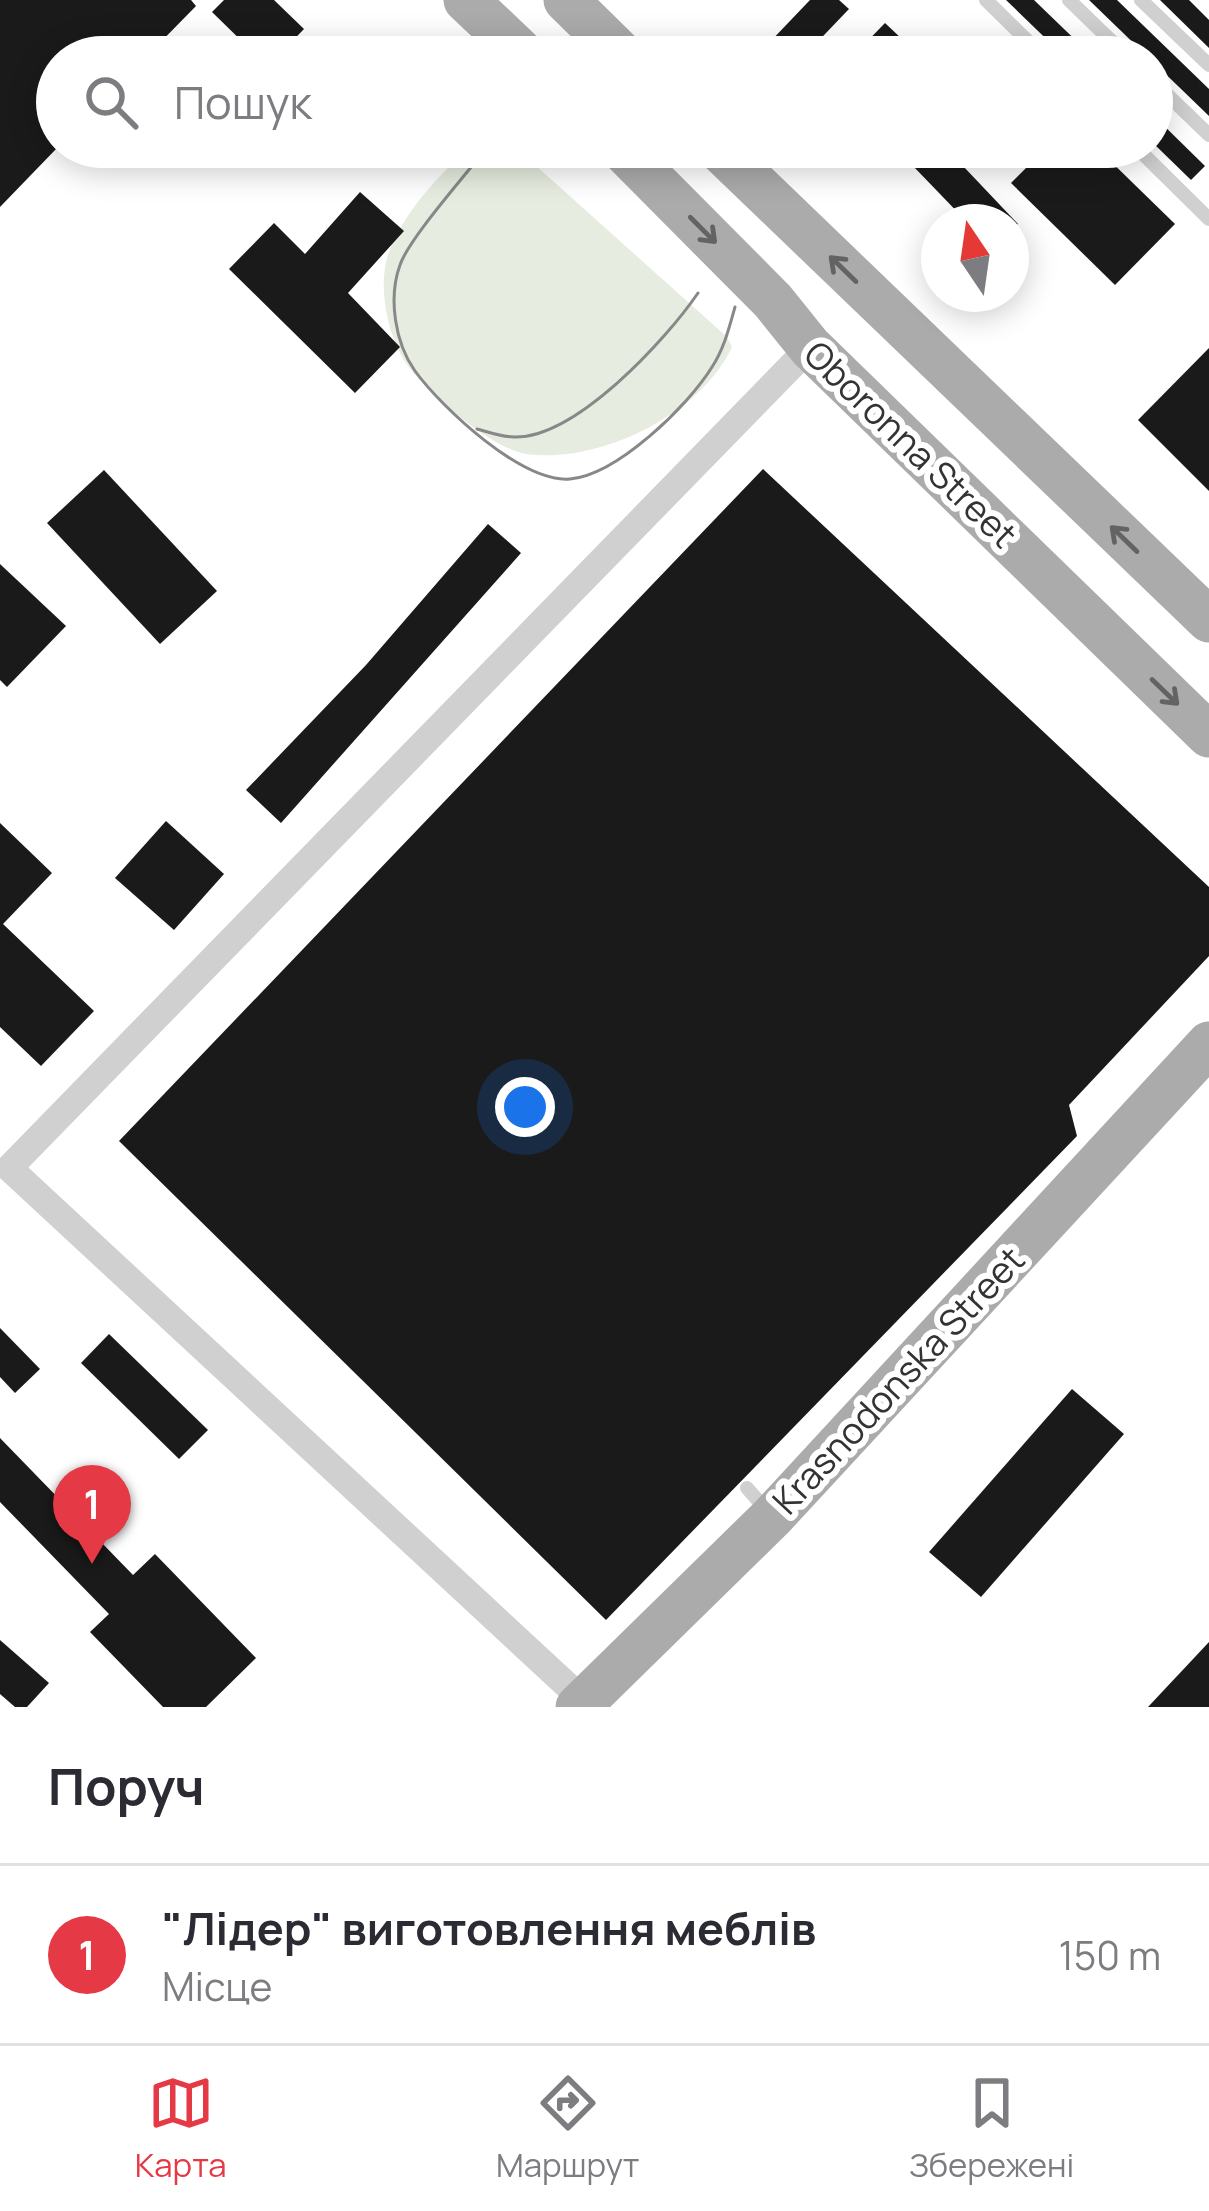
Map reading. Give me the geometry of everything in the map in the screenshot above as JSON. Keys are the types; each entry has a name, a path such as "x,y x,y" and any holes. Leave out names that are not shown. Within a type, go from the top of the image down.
{"main road":[{"path":"466,0 504,36"},
{"path":"566,0 603,36"},
{"name":"Oboronna Street","path":"641,168 773,301 810,347 1209,734"},
{"path":"739,168 1209,620"},
{"name":"Krasnodonska Street","path":"581,1704 760,1502 1209,1044"}],"street":[{"path":"581,1704 4,1172 810,347"}],"lane":[{"path":"986,0 1023,36"},
{"path":"1069,0 1106,36"},
{"path":"1141,0 1209,65"},
{"path":"1173,100 1209,135"},
{"path":"1157,168 1209,219"}],"shaded area":[{"path":"448,168 538,168 727,337 732,347 717,371 673,413 616,442 555,455 526,454 494,440 421,381 400,353 390,328 384,286 387,259 398,232"}],"building":[{"path":"0,0 191,0 196,6 167,36 36,36 38,168 0,207"},
{"path":"224,0 274,0 304,29 297,36 237,36 212,12"},
{"path":"810,0 839,0 849,9 823,36 776,36"},
{"path":"1006,0 1034,0 1071,36 1043,36"},
{"path":"1089,0 1117,0 1154,36 1126,36"},
{"path":"1160,0 1189,0 1209,20 1209,48"},
{"path":"885,23 899,36 872,36"},
{"path":"1173,54 1209,89 1209,116 1173,81"},
{"path":"1173,135 1205,166 1191,180 1173,162"},
{"path":"915,168 965,168 999,204 950,204"},
{"path":"1026,168 1118,168 1175,224 1115,285 1011,183"},
{"path":"360,192 404,231 348,293 400,347 355,393 229,269 274,223 305,254"},
{"path":"1209,348 1209,491 1138,420"},
{"path":"763,469 1209,887 1209,956 1069,1105 1077,1136 606,1620 119,1141"},
{"path":"104,470 217,591 160,644 47,523"},
{"path":"488,524 521,553 281,823 246,790 366,665"},
{"path":"0,564 66,626 7,687 0,680"},
{"path":"166,821 224,874 174,930 115,878"},
{"path":"0,823 52,873 3,924 94,1011 41,1066 0,1027"},
{"path":"0,1328 40,1369 15,1393 0,1377"},
{"path":"109,1334 208,1430 179,1459 81,1363"},
{"path":"1072,1389 1124,1434 981,1597 929,1552"},
{"path":"0,1438 133,1575 155,1554 256,1658 206,1707 163,1707 90,1632 109,1614 0,1502"},
{"path":"0,1640 49,1683 27,1707 15,1707 0,1694"},
{"path":"1209,1642 1209,1707 1148,1707"}],"tram line":[{"path":"470,168 400,265 396,320 415,371 444,404 485,440 529,469 570,479 589,475 650,436 701,383 720,353 735,307"},
{"path":"477,429 514,437 564,422 642,360 698,293"}],"place":[{"name":"\"Лідер\" виготовлення меблів","path":"92,1564"}]}
